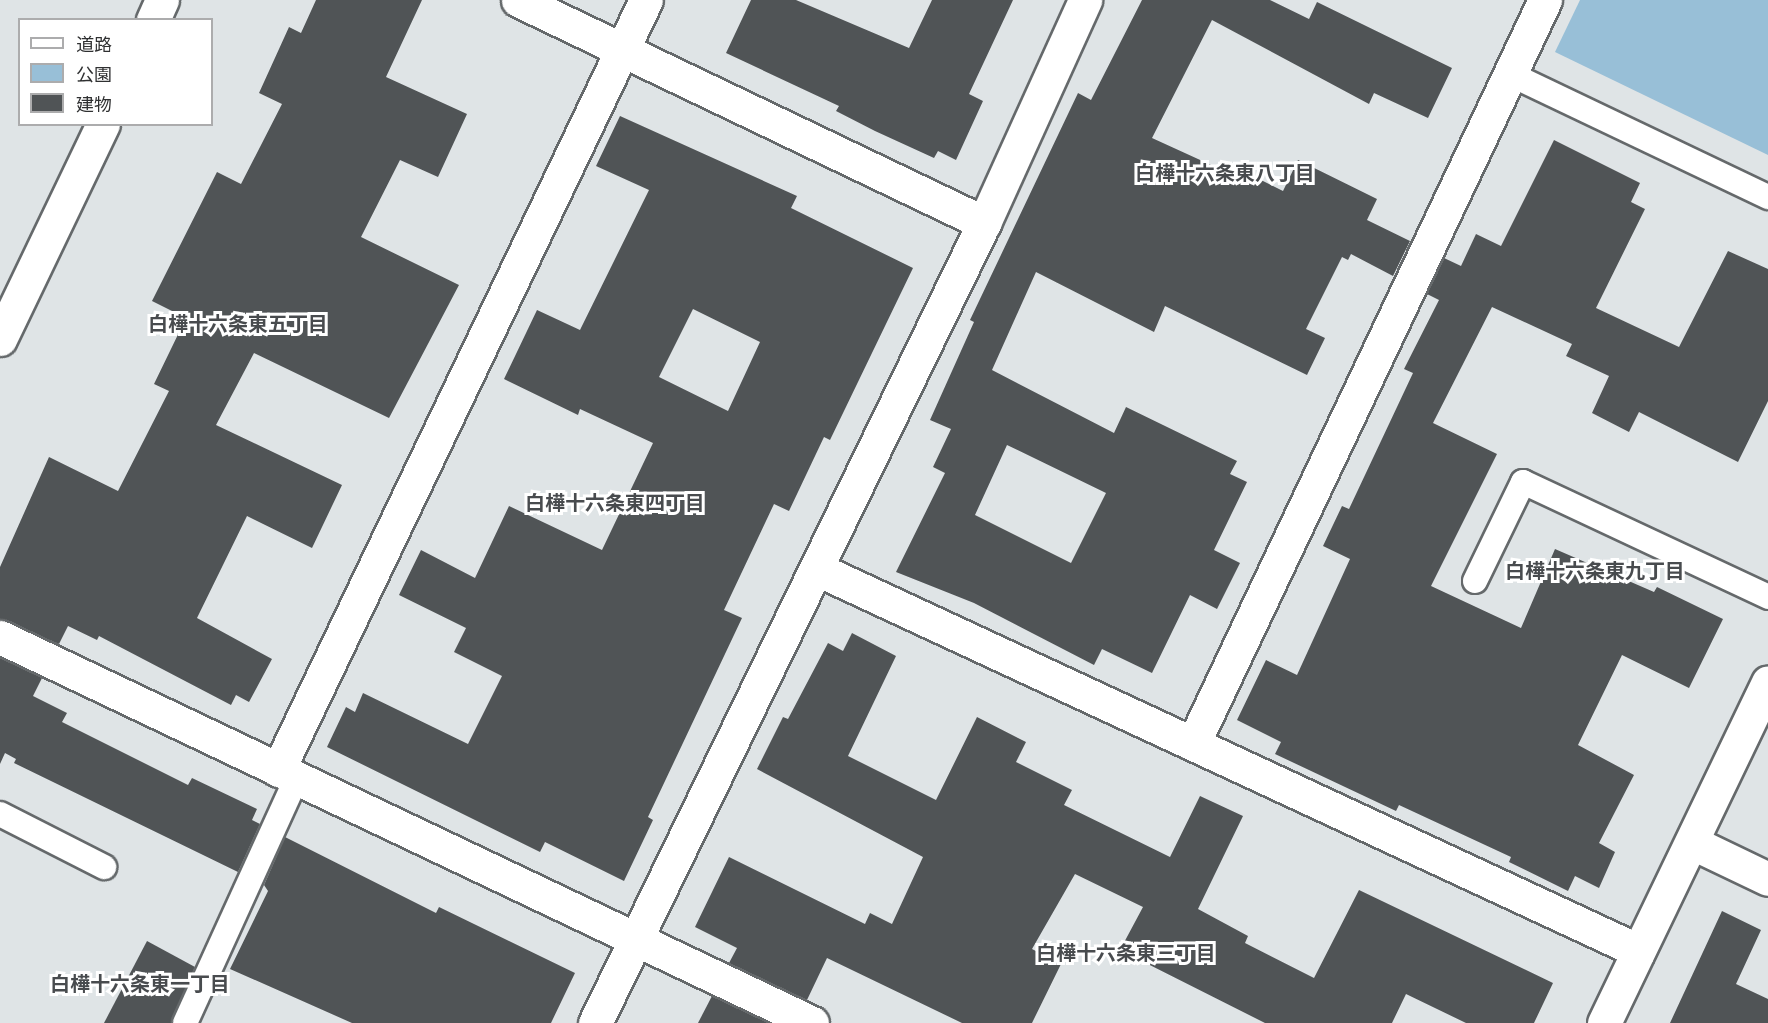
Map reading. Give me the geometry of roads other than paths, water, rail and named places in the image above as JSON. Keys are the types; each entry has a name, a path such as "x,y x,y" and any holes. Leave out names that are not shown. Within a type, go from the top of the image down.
{"street":[{"path":"154,18 162,0"},
{"path":"518,0 984,223"},
{"path":"287,775 646,0"},
{"path":"595,1023 984,223 1085,0"},
{"path":"1193,744 1545,0"},
{"path":"0,339 102,126"},
{"path":"817,569 1639,951"},
{"path":"0,637 812,1023"},
{"path":"1604,1023 1693,843 1768,682"},
{"path":"1693,843 1768,879"}],"lane":[{"path":"1510,74 1768,197"},
{"path":"1475,581 1523,482 1768,597"},
{"path":"185,1023 287,775"},
{"path":"0,814 104,867"}],"district":[{"name":"白樺十六条東八丁目","path":"1225,173"},
{"name":"白樺十六条東五丁目","path":"238,324"},
{"name":"白樺十六条東四丁目","path":"615,503"},
{"name":"白樺十六条東九丁目","path":"1595,571"},
{"name":"白樺十六条東三丁目","path":"1126,953"},
{"name":"白樺十六条東一丁目","path":"140,984"}]}
